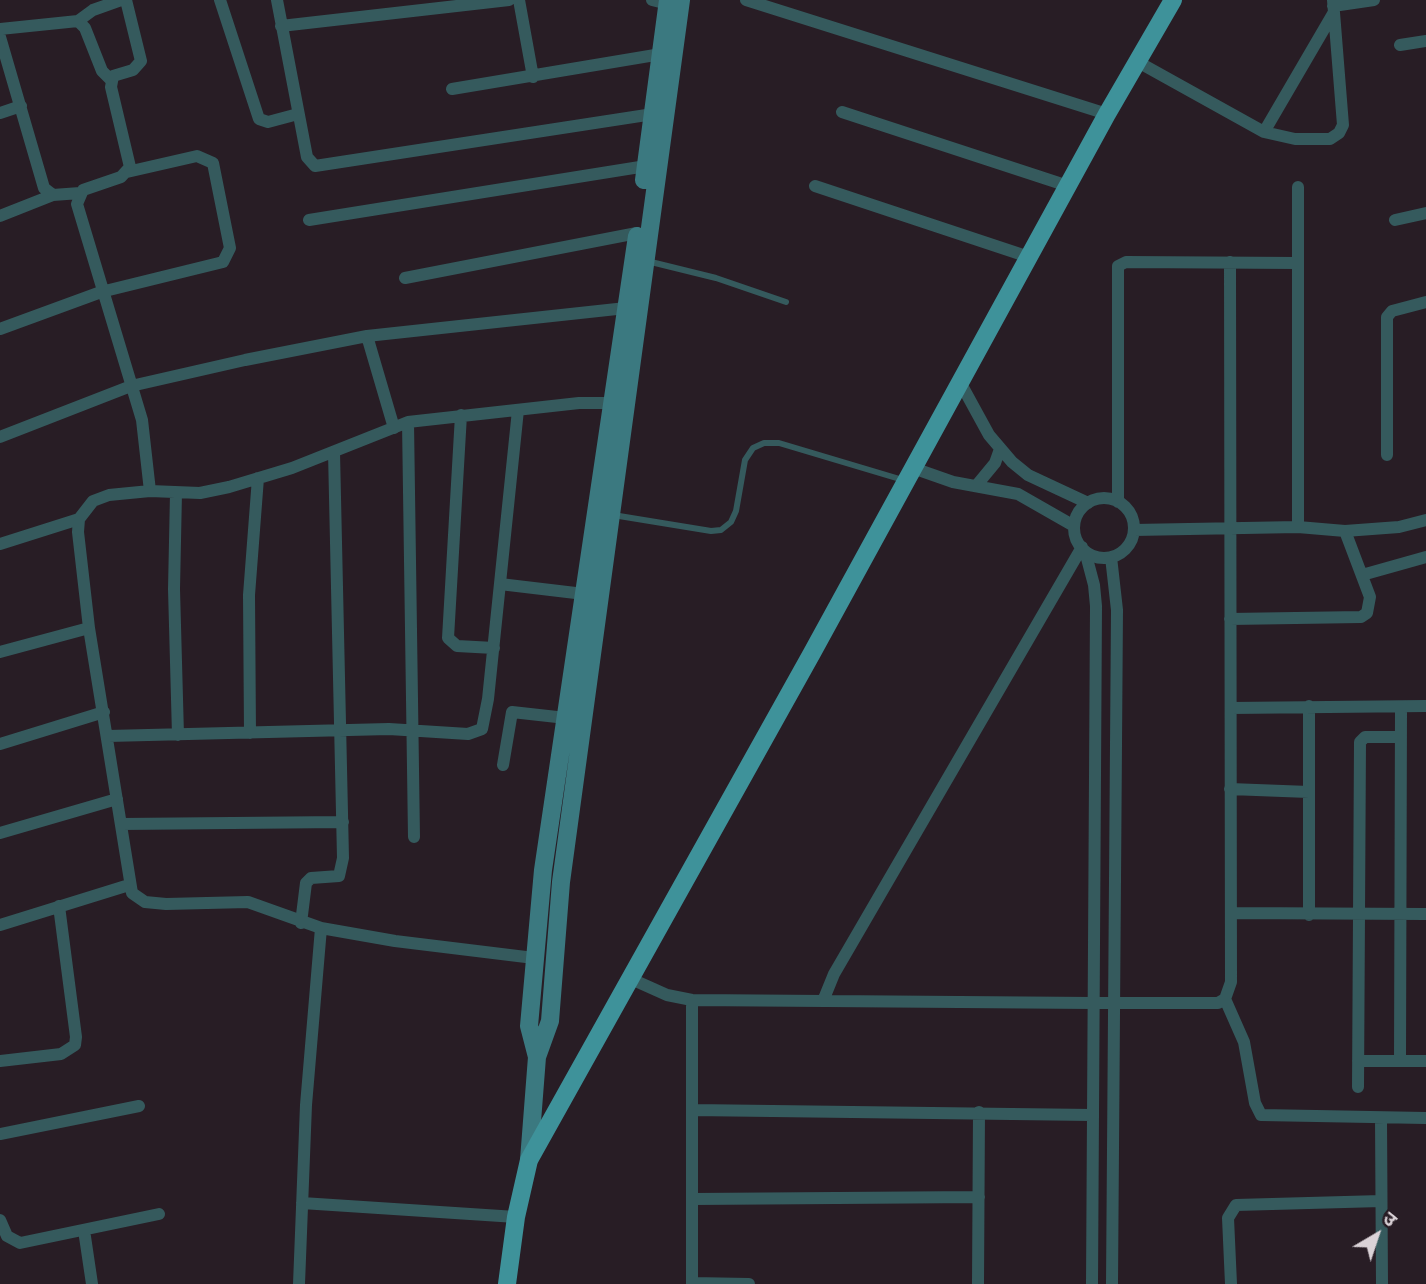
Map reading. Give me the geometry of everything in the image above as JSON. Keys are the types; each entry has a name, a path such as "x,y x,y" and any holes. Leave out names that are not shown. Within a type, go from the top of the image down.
{"main road":[{"path":"508,1284 516,1217 529,1160 1107,114 1173,0"}],"street":[{"path":"0,29 78,21 93,10 123,0 141,61 133,70 111,80"},
{"path":"220,0 259,119 268,122 298,114"},
{"path":"277,0 307,157 315,166 653,114"},
{"path":"281,26 418,5 509,0"},
{"path":"519,0 533,77"},
{"path":"747,0 1107,114"},
{"path":"1333,6 1374,0"},
{"path":"529,1160 537,1057 550,1021 561,882 611,514 626,308 667,1"},
{"path":"537,1057 529,1026 543,870 584,594 646,261 667,1"},
{"path":"1264,132 1333,6"},
{"path":"1138,62 1264,132 1321,141 1339,133 1343,125 1333,6"},
{"path":"78,21 85,28 102,71 111,80 130,162 127,172"},
{"path":"0,37 44,188 53,195"},
{"path":"1400,45 1426,41"},
{"path":"452,89 661,54"},
{"path":"0,113 21,106"},
{"path":"842,111 1068,186"},
{"path":"0,216 53,195 80,193 89,187 121,177 127,172 197,156 205,157 213,163 217,172 230,248 223,262 216,266 101,292 0,329"},
{"path":"309,220 646,166"},
{"path":"816,186 1029,257"},
{"path":"1298,187 1298,527"},
{"path":"80,193 77,204 101,292 142,420 150,491"},
{"path":"1395,220 1426,213"},
{"path":"405,278 637,233"},
{"path":"1118,502 1118,266 1126,262 1298,263"},
{"path":"629,978 667,995 692,1000 1218,1003 1225,999 1231,982 1230,262"},
{"path":"1387,455 1387,317 1401,308 1426,302"},
{"path":"0,437 131,386 368,337 626,308"},
{"path":"368,337 394,428"},
{"path":"960,382 1000,449 1028,475 1088,503"},
{"path":"0,544 79,519 93,502 109,495 150,491 210,491 334,452 408,422 579,403 620,403"},
{"path":"108,736 414,731 468,734 482,729 494,648 518,410"},
{"path":"461,415 448,638 457,646 494,648"},
{"path":"408,422 414,838"},
{"path":"976,486 995,463 1000,449"},
{"path":"302,923 306,883 311,878 339,876 342,871 334,452"},
{"path":"910,474 1018,494 1074,526 1092,572 1096,606 1092,1284"},
{"path":"250,733 249,595 258,478"},
{"path":"176,493 174,589 178,735"},
{"path":"1074,526 1081,509 1088,503 1105,499 1118,502 1129,512 1134,530 1127,548 1111,557 1102,558 1083,549"},
{"path":"79,519 89,628 108,736 129,885 137,899 145,902 248,901 321,928 395,941 534,958"},
{"path":"1134,530 1298,527 1345,531 1399,527 1426,520"},
{"path":"1230,619 1361,617 1371,605 1345,531"},
{"path":"823,1001 834,974 1083,549"},
{"path":"1111,557 1117,610 1112,1284"},
{"path":"1362,575 1426,557"},
{"path":"500,584 584,594"},
{"path":"0,652 89,628"},
{"path":"1309,915 1310,706"},
{"path":"1231,708 1426,706"},
{"path":"1400,1061 1401,707"},
{"path":"0,744 104,712"},
{"path":"503,765 512,712 566,718"},
{"path":"1358,1087 1360,742 1366,737 1401,737"},
{"path":"1230,789 1309,792"},
{"path":"0,832 117,799"},
{"path":"121,824 342,822"},
{"path":"0,925 129,885"},
{"path":"0,1061 61,1054 75,1045 60,906"},
{"path":"1231,913 1426,914"},
{"path":"299,1284 306,1105 321,928"},
{"path":"1225,999 1244,1042 1255,1103 1261,1115 1426,1118"},
{"path":"692,1000 692,1283 748,1284"},
{"path":"1358,1061 1426,1061"},
{"path":"0,1134 139,1107"},
{"path":"692,1110 1092,1115"},
{"path":"978,1284 979,1112"},
{"path":"1381,1119 1382,1284"},
{"path":"693,1199 979,1197"},
{"path":"1231,1284 1228,1218 1236,1205 1381,1201"},
{"path":"302,1203 516,1217"},
{"path":"0,1220 6,1236 20,1243 159,1214"},
{"path":"84,1230 92,1284"}],"lane":[{"path":"646,261 716,278 786,302"},
{"path":"611,514 711,531 722,530 731,522 736,511 745,460 752,448 764,443 779,443 910,474"}]}
